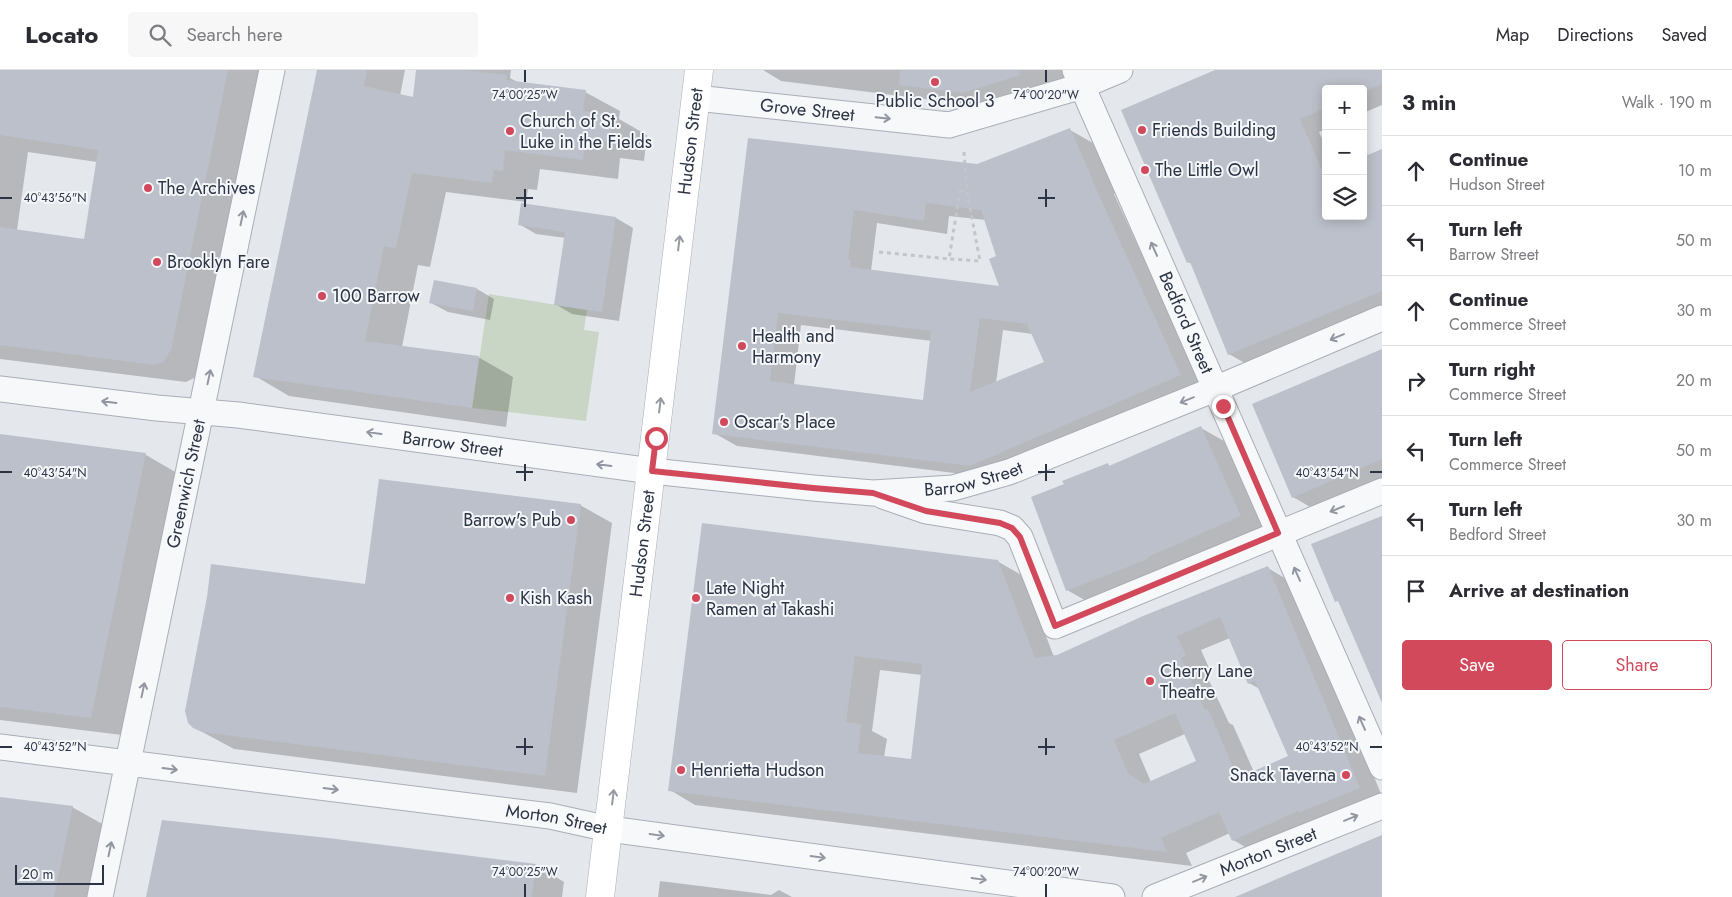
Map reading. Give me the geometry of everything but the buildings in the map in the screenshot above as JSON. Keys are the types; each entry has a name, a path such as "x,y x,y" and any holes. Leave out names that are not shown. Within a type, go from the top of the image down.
{"main road":[{"name":"Hudson Street","path":"600,897 699,70"}],"street":[{"name":"Greenwich Street","path":"100,897 272,70"},
{"name":"Grove Street","path":"696,98 948,125 1078,78 1120,70"},
{"name":"Bedford Street","path":"1078,78 1382,768"},
{"name":"Barrow Street","path":"0,389 238,415 652,471 873,493 953,488 1000,474 1215,389 1382,318"},
{"path":"873,493 926,511 985,520 1012,528 1020,537 1055,626 1382,491"},
{"name":"Morton Street","path":"0,747 550,816 608,829 1112,897"},
{"name":"Morton Street","path":"1155,897 1382,806"}],"path":[{"path":"879,252 980,261 967,191 964,152"},
{"path":"948,259 960,191 967,191"}],"green space":[{"path":"489,294 587,310 584,330 599,332 586,421 472,408"}],"place":[{"name":"Public School 3","path":"935,82"},
{"name":"Friends Building","path":"1142,130"},
{"name":"Church of St. Luke in the Fields","path":"510,131"},
{"name":"The Little Owl","path":"1145,170"},
{"name":"The Archives","path":"148,188"},
{"name":"Brooklyn Fare","path":"157,262"},
{"name":"100 Barrow","path":"322,296"},
{"name":"Health and Harmony","path":"742,346"},
{"name":"Oscar's Place","path":"724,422"},
{"name":"Barrow's Pub","path":"571,520"},
{"name":"Kish Kash","path":"510,598"},
{"name":"Late Night Ramen at Takashi","path":"696,598"},
{"name":"Cherry Lane Theatre","path":"1150,681"},
{"name":"Henrietta Hudson","path":"681,770"},
{"name":"Snack Taverna","path":"1346,775"}],"route":[{"path":"656,438 652,471 873,493 926,511 985,520 1012,528 1020,537 1055,626 1278,533 1223,406"}]}
